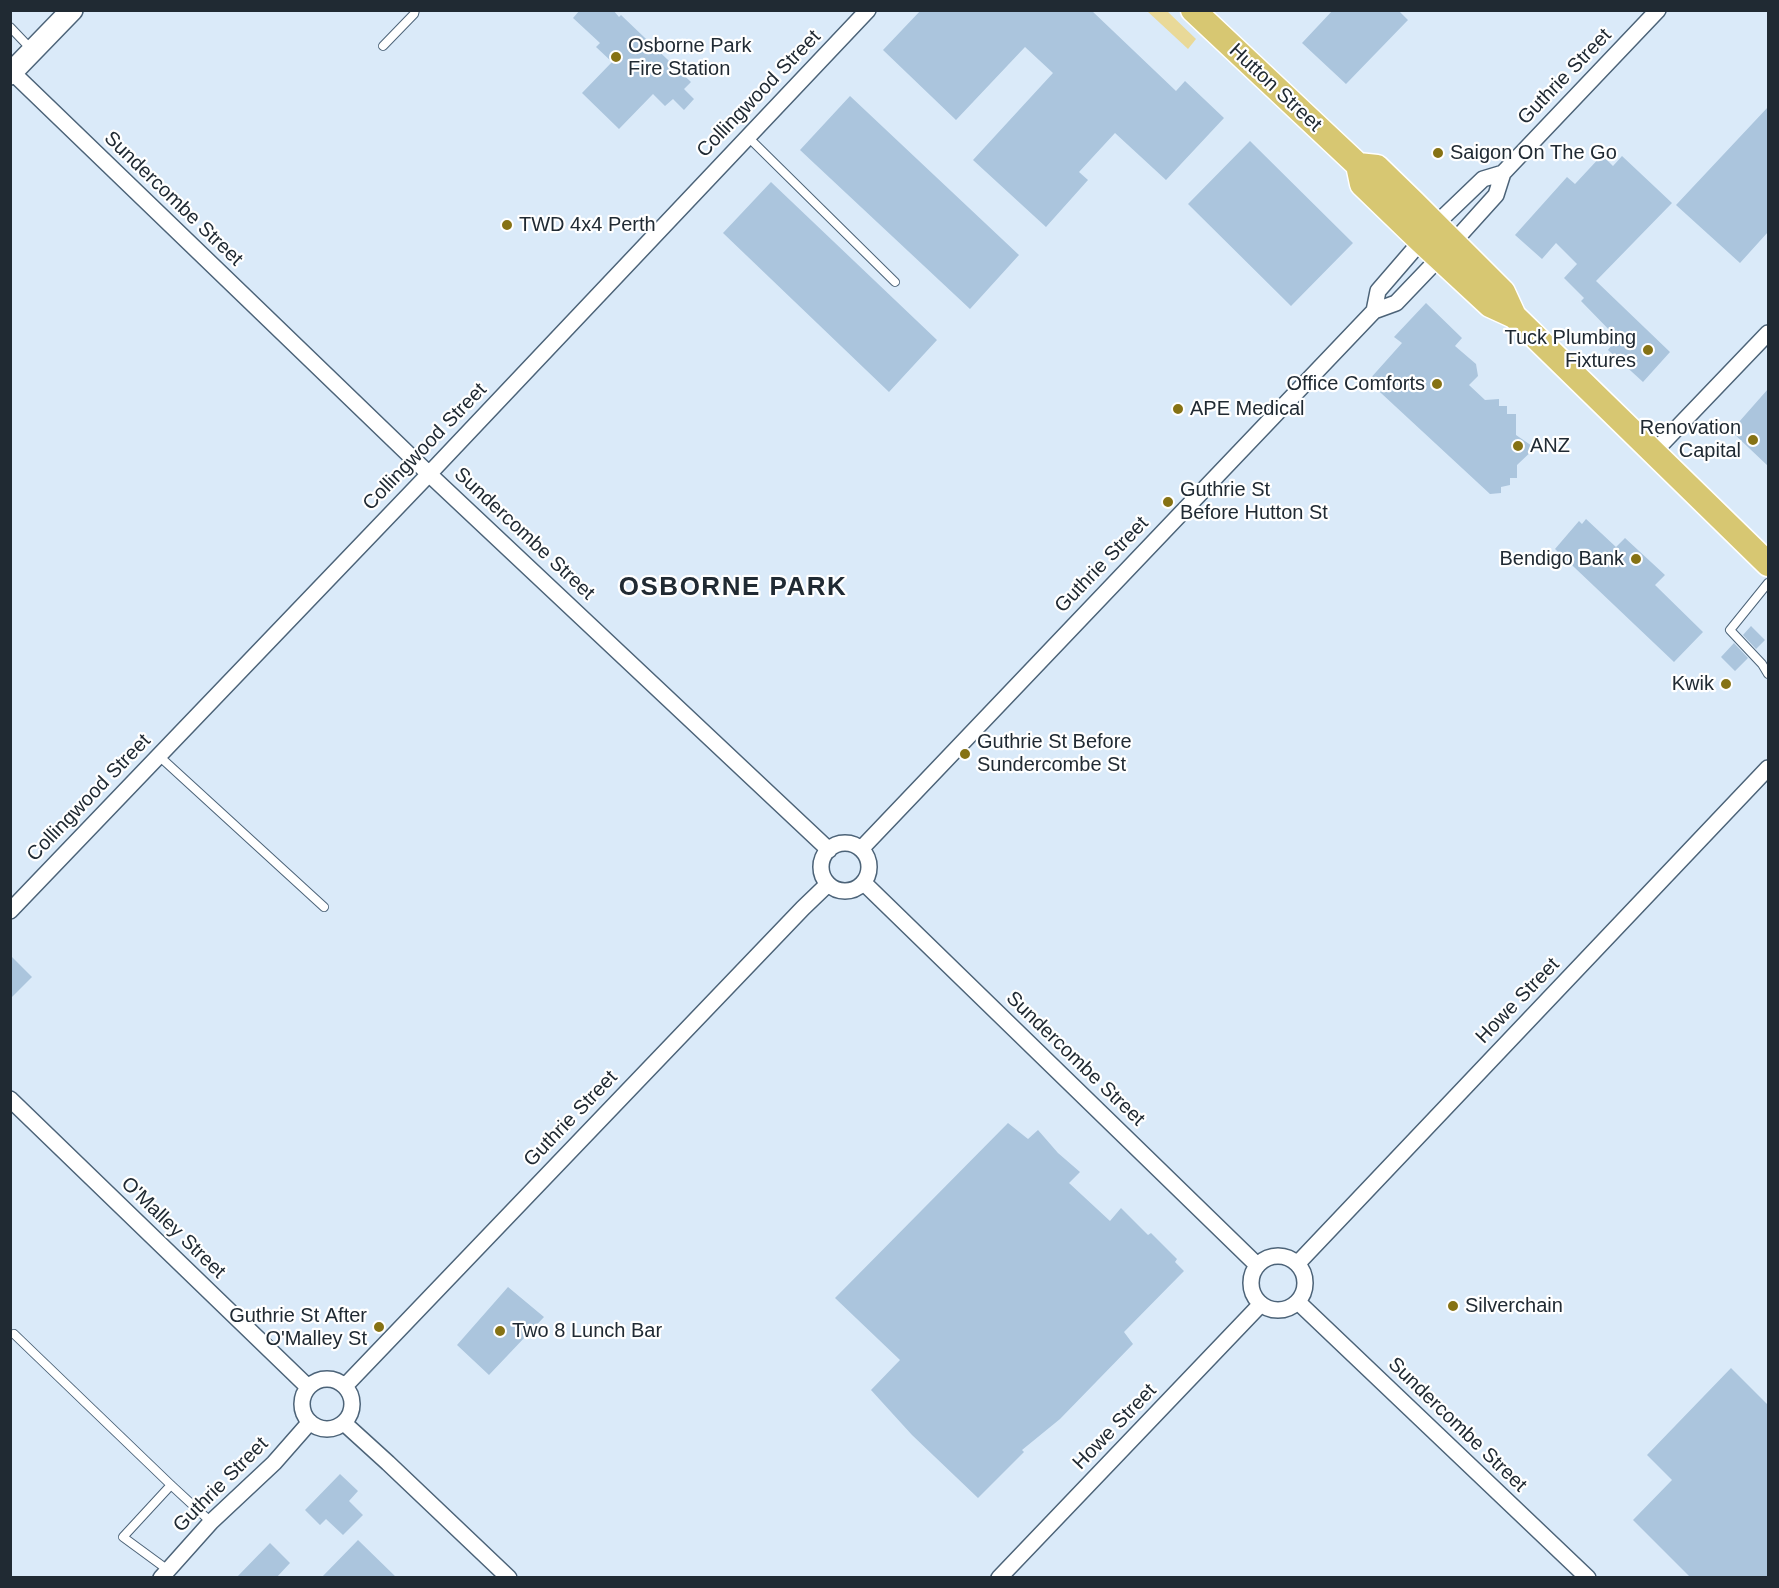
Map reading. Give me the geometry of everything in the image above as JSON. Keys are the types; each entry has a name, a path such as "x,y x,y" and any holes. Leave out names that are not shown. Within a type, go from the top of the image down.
{"main road":[{"path":"11,73 72,10"},
{"name":"Hutton Street","path":"1193,10 1358,165 1362,184 1447,250 1490,305 1514,316 1768,564"}],"street":[{"name":"Collingwood Street","path":"10,910 429,474 868,10"},
{"name":"Guthrie Street","path":"861,849 1374,311 1396,303 1447,250 1496,195 1503,173 1658,10"},
{"name":"Sundercombe Street","path":"11,73 429,474 829,849"},
{"name":"Guthrie Street","path":"1374,311 1378,291 1428,233 1483,179 1503,173"},
{"path":"1654,452 1768,333"},
{"name":"Howe Street","path":"1298,1263 1768,768"},
{"path":"844,843 853,844 861,849 869,861 870,869 868,877 859,888 846,892 834,889 828,884 821,871 821,863 829,849 844,843"},
{"name":"Sundercombe Street","path":"864,883 1257,1265"},
{"name":"Guthrie Street","path":"345,1386 828,884"},
{"name":"O'Malley Street","path":"10,1099 308,1387"},
{"path":"1277,1255 1292,1258 1298,1263 1305,1278 1303,1295 1298,1302 1291,1307 1276,1310 1262,1304 1252,1290 1251,1281 1257,1265 1277,1255"},
{"name":"Sundercombe Street","path":"1298,1302 1588,1578"},
{"name":"Howe Street","path":"999,1578 1262,1304"},
{"path":"322,1379 338,1381 345,1386 350,1392 352,1409 344,1423 330,1429 316,1427 310,1422 302,1409 304,1394 308,1387 322,1379"},
{"name":"Guthrie Street","path":"165,1574 211,1522 274,1463 310,1422"},
{"path":"344,1423 388,1462 508,1578"}],"lane":[{"path":"383,46 414,14 415,10"},
{"path":"10,27 33,51"},
{"path":"748,137 895,282"},
{"path":"1768,583 1730,630 1762,664 1768,674"},
{"path":"159,756 324,907"},
{"path":"14,1334 211,1522"},
{"path":"165,1574 123,1537 171,1485"}],"shaded area":[{"path":"1147,11 1167,11 1196,39 1188,49"}],"building":[{"path":"580,10 613,10 619,17 621,15 691,82 684,89 694,99 684,110 673,99 665,106 653,94 619,129 582,93 612,62 596,47 600,43 573,18"},
{"path":"921,10 1091,10 1176,91 1185,81 1224,118 1166,180 1115,133 1079,172 1088,180 1046,227 973,160 1053,73 1025,47 956,120 883,50"},
{"path":"1333,10 1398,10 1408,20 1346,84 1302,43"},
{"path":"850,96 1019,255 970,309 800,150"},
{"path":"1768,107 1768,232 1740,263 1676,205"},
{"path":"1250,141 1353,243 1291,306 1188,204"},
{"path":"1602,155 1613,166 1622,156 1672,203 1596,281 1670,352 1643,382 1608,350 1617,338 1581,301 1584,298 1564,278 1577,264 1556,243 1542,259 1515,235 1567,177 1575,184"},
{"path":"771,182 937,340 889,392 723,233"},
{"path":"1426,303 1462,338 1455,346 1476,364 1478,376 1469,385 1485,400 1499,399 1499,406 1507,406 1507,414 1516,414 1516,435 1535,448 1517,465 1517,478 1510,478 1510,485 1501,487 1501,493 1490,494 1368,381 1402,343 1394,337"},
{"path":"1768,389 1768,466 1731,431"},
{"path":"1586,519 1616,547 1625,538 1665,575 1655,585 1703,632 1674,662 1555,549 1579,521 1582,524"},
{"path":"1751,626 1765,640 1756,649 1743,635"},
{"path":"1734,643 1748,658 1735,671 1721,657"},
{"path":"10,955 32,977 10,999"},
{"path":"1008,1123 1028,1139 1038,1130 1058,1153 1080,1172 1069,1183 1110,1221 1121,1208 1177,1259 1175,1262 1184,1271 1124,1332 1133,1344 1060,1419 1022,1450 1024,1452 978,1498 912,1435 871,1390 900,1360 835,1298"},
{"name":"Two 8 Lunch Bar","path":"508,1287 544,1317 489,1375 457,1345"},
{"path":"1731,1368 1768,1405 1768,1578 1691,1578 1633,1520 1672,1480 1647,1455"},
{"path":"340,1474 358,1491 349,1501 363,1515 343,1535 326,1519 320,1525 305,1510"},
{"path":"358,1540 397,1578 321,1578"},
{"path":"270,1543 290,1563 276,1578 236,1578"}],"place":[{"name":"Osborne Park Fire Station","path":"616,57"},
{"name":"Saigon On The Go","path":"1438,153"},
{"name":"TWD 4x4 Perth","path":"507,225"},
{"name":"Tuck Plumbing Fixtures","path":"1648,350"},
{"name":"Office Comforts","path":"1437,384"},
{"name":"APE Medical","path":"1178,409"},
{"name":"Renovation Capital","path":"1753,440"},
{"name":"ANZ","path":"1518,446"},
{"name":"Guthrie St Before Hutton St","path":"1168,502"},
{"name":"Bendigo Bank","path":"1636,559"},
{"name":"Kwik","path":"1726,684"},
{"name":"Guthrie St Before Sundercombe St","path":"965,754"},
{"name":"Silverchain","path":"1453,1306"},
{"name":"Guthrie St After O'Malley St","path":"379,1327"},
{"name":"Two 8 Lunch Bar","path":"500,1331"}],"district":[{"name":"OSBORNE PARK","path":"733,588"}]}
